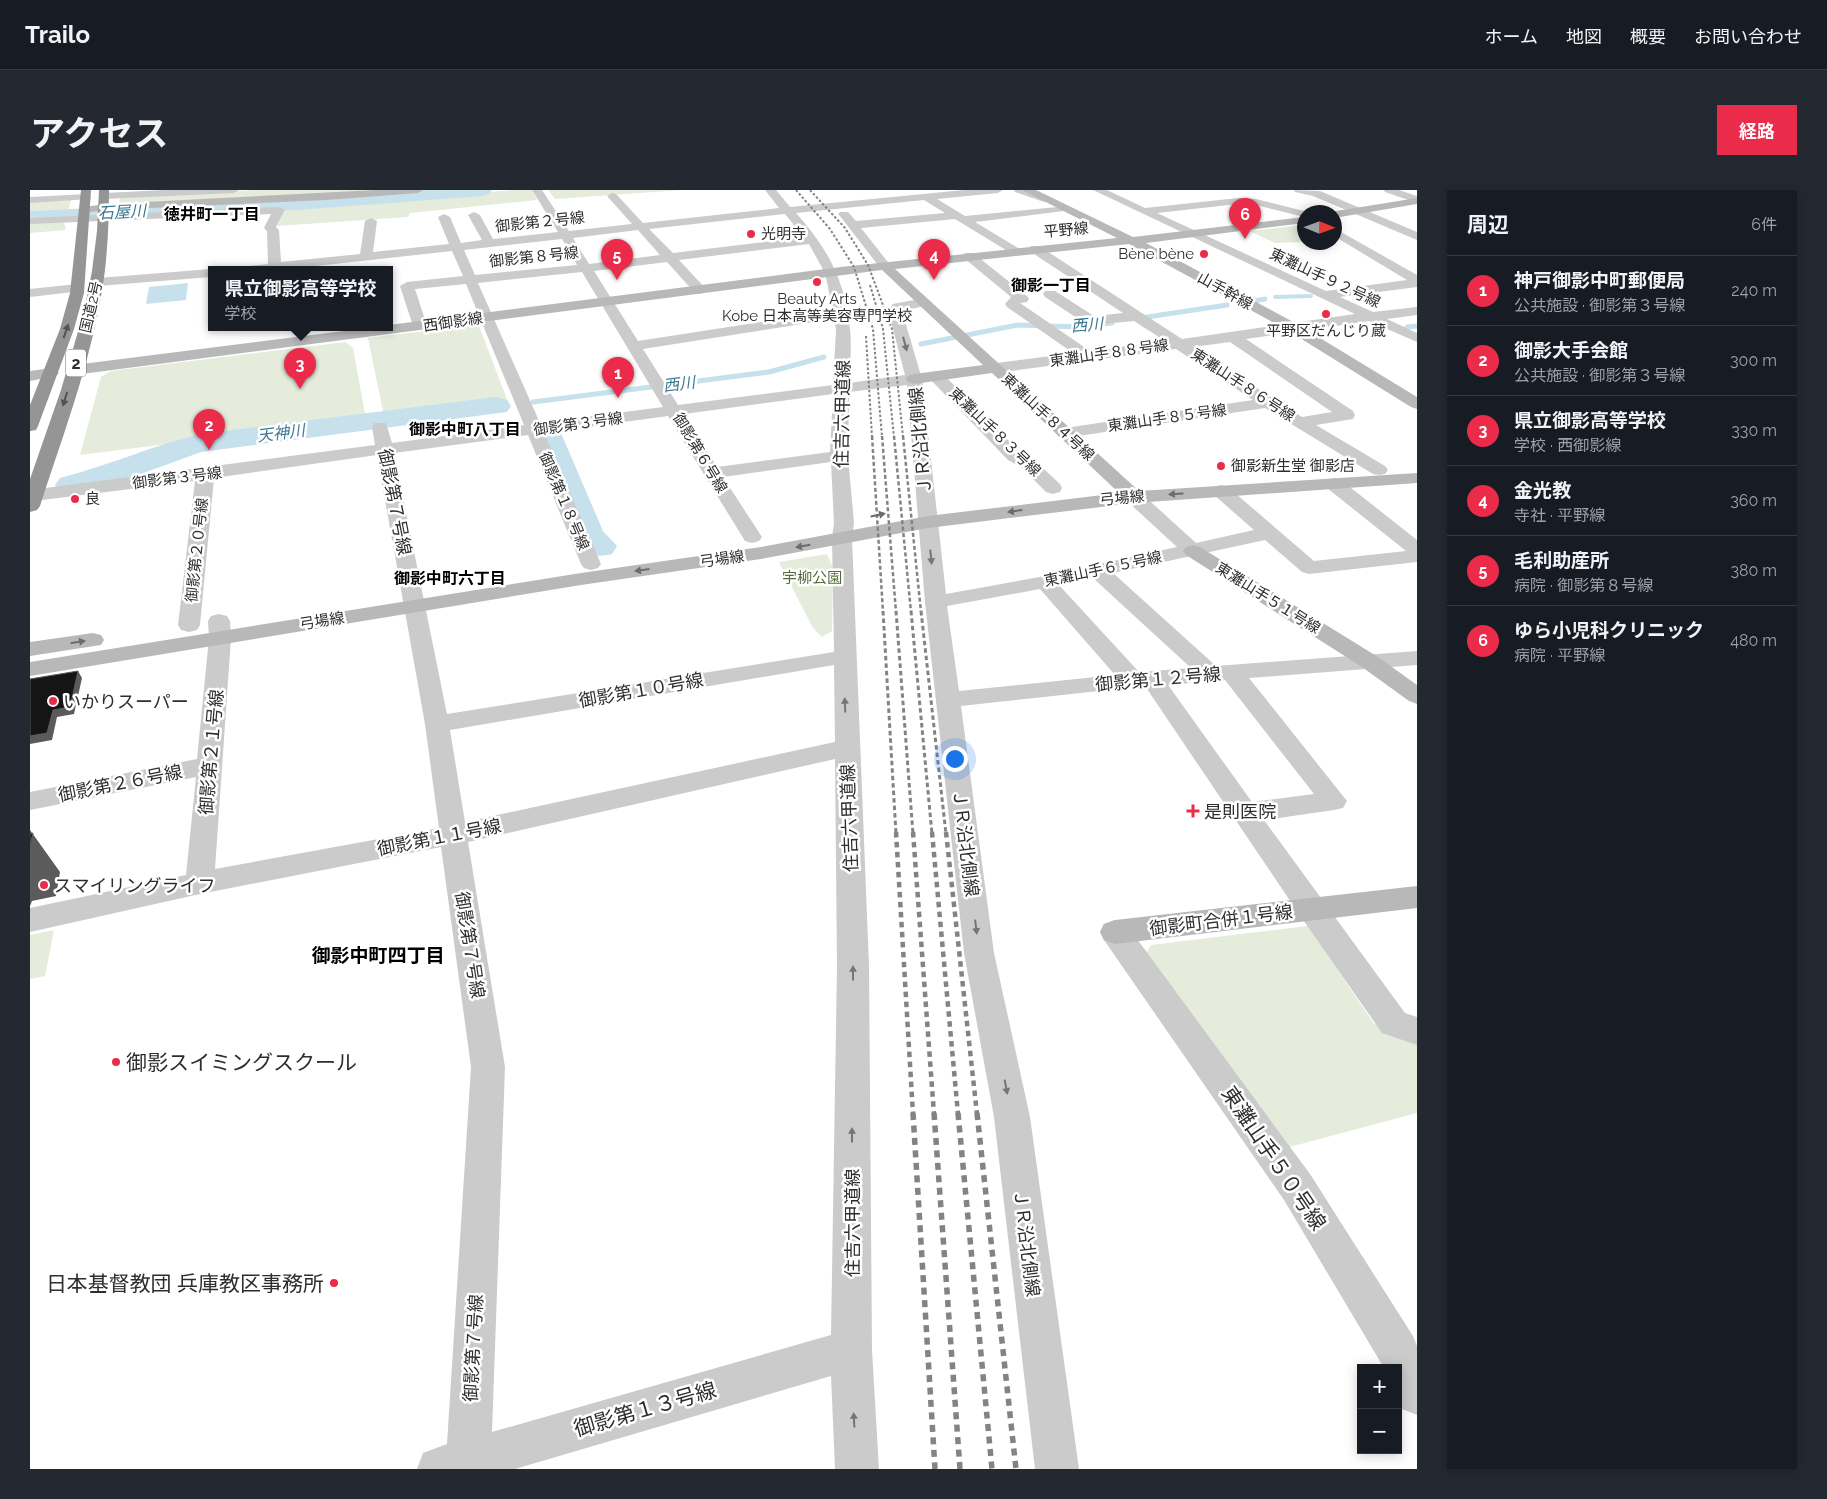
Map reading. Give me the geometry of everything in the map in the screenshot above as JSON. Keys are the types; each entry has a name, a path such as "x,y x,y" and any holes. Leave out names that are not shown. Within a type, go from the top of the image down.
{"highway":[{"name":"国道2号","path":"30,424 69,322 77,288 86,193"},
{"name":"国道2号","path":"31,499 91,316 98,282 105,206"}],"street":[{"path":"30,221 82,220 105,206 234,190"},
{"path":"105,206 300,198 418,190"},
{"name":"御影第６号線","path":"538,190 632,346 675,411 711,473 752,537"},
{"name":"住吉六甲道線","path":"770,190 790,210 813,240 831,273 843,330 839,456 843,530 853,966 851,1350 857,1469"},
{"name":"御影第２号線","path":"293,266 790,210 998,190"},
{"path":"1019,190 1046,195"},
{"name":"山手幹線","path":"1027,190 1062,200 1148,239 1252,301 1417,394"},
{"name":"東灘山手９２号線","path":"1098,190 1417,338"},
{"path":"1215,190 1238,201"},
{"path":"1303,191 1322,190"},
{"path":"1389,190 1417,201"},
{"path":"1303,191 1316,193 1412,234"},
{"path":"30,200 86,193"},
{"path":"826,195 854,225 885,266 924,302"},
{"path":"612,196 700,290"},
{"path":"926,197 1014,251"},
{"path":"854,225 958,218 1062,200"},
{"name":"山手幹線","path":"1062,200 1132,240 1252,301"},
{"path":"1144,211 1238,201 1256,202 1297,212"},
{"path":"1342,215 1417,201"},
{"path":"884,202 906,220"},
{"path":"105,206 279,210 270,228 274,230 275,266"},
{"path":"474,215 489,244"},
{"name":"御影第１８号線","path":"444,217 591,564"},
{"path":"366,258 371,221"},
{"name":"平野線","path":"831,273 969,256 1148,239 1297,221"},
{"path":"1342,230 1412,234"},
{"path":"1342,235 1417,282"},
{"name":"御影第８号線","path":"420,326 407,286 585,268 669,256 813,240"},
{"name":"東灘山手８６号線","path":"1035,249 1268,402 1379,470"},
{"path":"969,256 1036,296 1091,321 1137,316"},
{"path":"98,282 208,273"},
{"name":"西御影線","path":"393,329 831,273"},
{"path":"1324,295 1417,282"},
{"path":"1087,356 1012,304 1017,299 1088,284"},
{"path":"30,293 77,288"},
{"name":"東灘山手８４号線","path":"924,302 1127,490"},
{"name":"ＪＲ沿北側線","path":"924,302 898,307 895,310 925,377 927,514 936,602 979,953 1012,1117 1057,1469"},
{"name":"東灘山手８８号線","path":"925,377 1417,311"},
{"path":"632,346 840,314"},
{"name":"山手幹線","path":"1297,326 1417,404"},
{"name":"西御影線","path":"74,370 381,331"},
{"path":"1233,337 1347,415 1300,422"},
{"path":"30,376 51,373"},
{"name":"御影第３号線","path":"31,499 384,449 925,377"},
{"name":"東灘山手８３号線","path":"925,377 1014,456 1027,463 1053,488"},
{"name":"東灘山手８５号線","path":"1066,433 1268,402"},
{"name":"御影第７号線","path":"380,427 437,724 488,1067 458,1466"},
{"path":"711,473 839,456"},
{"name":"弓場線","path":"927,514 1073,503 1127,490 1417,467"},
{"name":"御影第２０号線","path":"189,625 205,474"},
{"name":"弓場線","path":"30,669 219,629 414,599 581,579 761,553 843,530 1053,488 1221,491 1417,478"},
{"path":"1334,484 1417,550"},
{"name":"東灘山手５１号線","path":"1127,490 1193,551 1370,662 1417,696"},
{"path":"1221,491 1309,568 1417,556"},
{"name":"弓場線","path":"414,599 591,564 752,537 843,530"},
{"name":"東灘山手６５号線","path":"936,602 1098,571 1268,533"},
{"path":"1098,571 1222,674 1334,801 1244,813"},
{"path":"1045,582 1143,680 1244,813 1311,909 1417,897"},
{"name":"弓場線","path":"30,650 189,625 219,629"},
{"name":"御影第２１号線","path":"200,883 219,629"},
{"name":"御影第１０号線","path":"437,724 822,659 845,658"},
{"path":"1370,662 1417,658"},
{"name":"御影第１２号線","path":"948,700 1143,680 1370,662"},
{"name":"御影第１１号線","path":"30,920 200,883 453,835 847,748"},
{"name":"御影第２６号線","path":"30,801 210,765"},
{"name":"御影町合併１号線","path":"1115,932 1311,909 1394,1023 1417,1031"},
{"name":"東灘山手５０号線","path":"1115,932 1297,1187 1398,1351 1417,1394"},
{"name":"御影第１３号線","path":"458,1466 851,1350"}],"green space":[{"path":"257,190 385,190 121,204 119,201 121,197"},
{"path":"532,190 537,200 410,213 408,217 277,226 286,208"},
{"path":"548,190 682,190 555,199"},
{"path":"71,200 69,209 30,211 30,202"},
{"path":"64,222 66,230 30,233 30,223"},
{"path":"1297,226 1297,242 1275,243 1249,231"},
{"path":"474,325 479,326 508,402 384,416 368,338"},
{"path":"346,342 353,348 366,419 80,455 101,377 111,371"},
{"name":"宇柳公園","path":"827,554 833,568 832,631 822,637 813,628 779,562"},
{"path":"1308,926 1374,1024 1417,1037 1417,1113 1282,1149 1146,954 1151,945"},
{"path":"54,930 45,976 30,979 30,935"}],"water":[{"path":"188,283 186,300 146,304 149,287"}],"building":[{"name":"いかりスーパー","path":"78,671 70,707 53,710 47,733 30,736 30,679"},
{"path":"33,833 30,846 30,834"}],"waterway":[{"name":"石屋川","path":"30,217 297,204 482,190"},
{"name":"西川","path":"1275,297 1311,296"},
{"name":"西川","path":"1243,303 1265,299 1262,300"},
{"name":"西川","path":"1147,317 1227,305"},
{"name":"西川","path":"921,344 1018,325 1079,327 1112,323"},
{"name":"西川","path":"1407,327 1417,326"},
{"name":"西川","path":"533,402 769,372 824,357"},
{"name":"天神川","path":"72,485 105,477 168,452 201,443 496,406"},
{"name":"天神川","path":"545,433 587,536 599,546"}],"railway":[{"path":"796,190 830,229 854,267 873,329 882,437"},
{"path":"810,190 845,228 868,265 892,329 903,437"},
{"path":"870,285 883,329 894,437"},
{"path":"866,336 872,437"},
{"path":"872,436 883,612"},
{"path":"882,436 896,612"},
{"path":"894,436 911,612"},
{"path":"903,436 921,612"},
{"path":"883,611 896,834"},
{"path":"896,611 913,834"},
{"path":"911,611 932,834"},
{"path":"921,611 946,834"},
{"path":"896,832 913,1114"},
{"path":"913,832 934,1114"},
{"path":"932,832 958,1114"},
{"path":"946,832 977,1114"},
{"path":"913,1113 935,1469"},
{"path":"934,1113 960,1469"},
{"path":"958,1113 992,1469"},
{"path":"977,1113 1016,1469"}],"place":[{"name":"光明寺","path":"751,234"},
{"name":"ゆら小児科クリニック","path":"1245,239"},
{"name":"Bène bène","path":"1204,254"},
{"name":"毛利助産所","path":"617,280"},
{"name":"金光教","path":"934,280"},
{"name":"Beauty Arts Kobe 日本高等美容専門学校","path":"817,282"},
{"name":"平野区だんじり蔵","path":"1326,314"},
{"name":"県立御影高等学校","path":"300,389"},
{"name":"神戸御影中町郵便局","path":"618,398"},
{"name":"御影大手会館","path":"209,450"},
{"name":"御影新生堂 御影店","path":"1221,466"},
{"name":"良","path":"75,499"},
{"name":"いかりスーパー","path":"53,701"},
{"name":"是則医院","path":"1193,811"},
{"name":"スマイリングライフ","path":"44,885"},
{"name":"御影スイミングスクール","path":"116,1062"},
{"name":"日本基督教団 兵庫教区事務所","path":"334,1283"}],"district":[{"name":"徳井町一丁目","path":"212,214"},
{"name":"御影一丁目","path":"1051,285"},
{"name":"御影中町八丁目","path":"465,429"},
{"name":"御影中町六丁目","path":"450,578"},
{"name":"御影中町四丁目","path":"378,955"}]}
